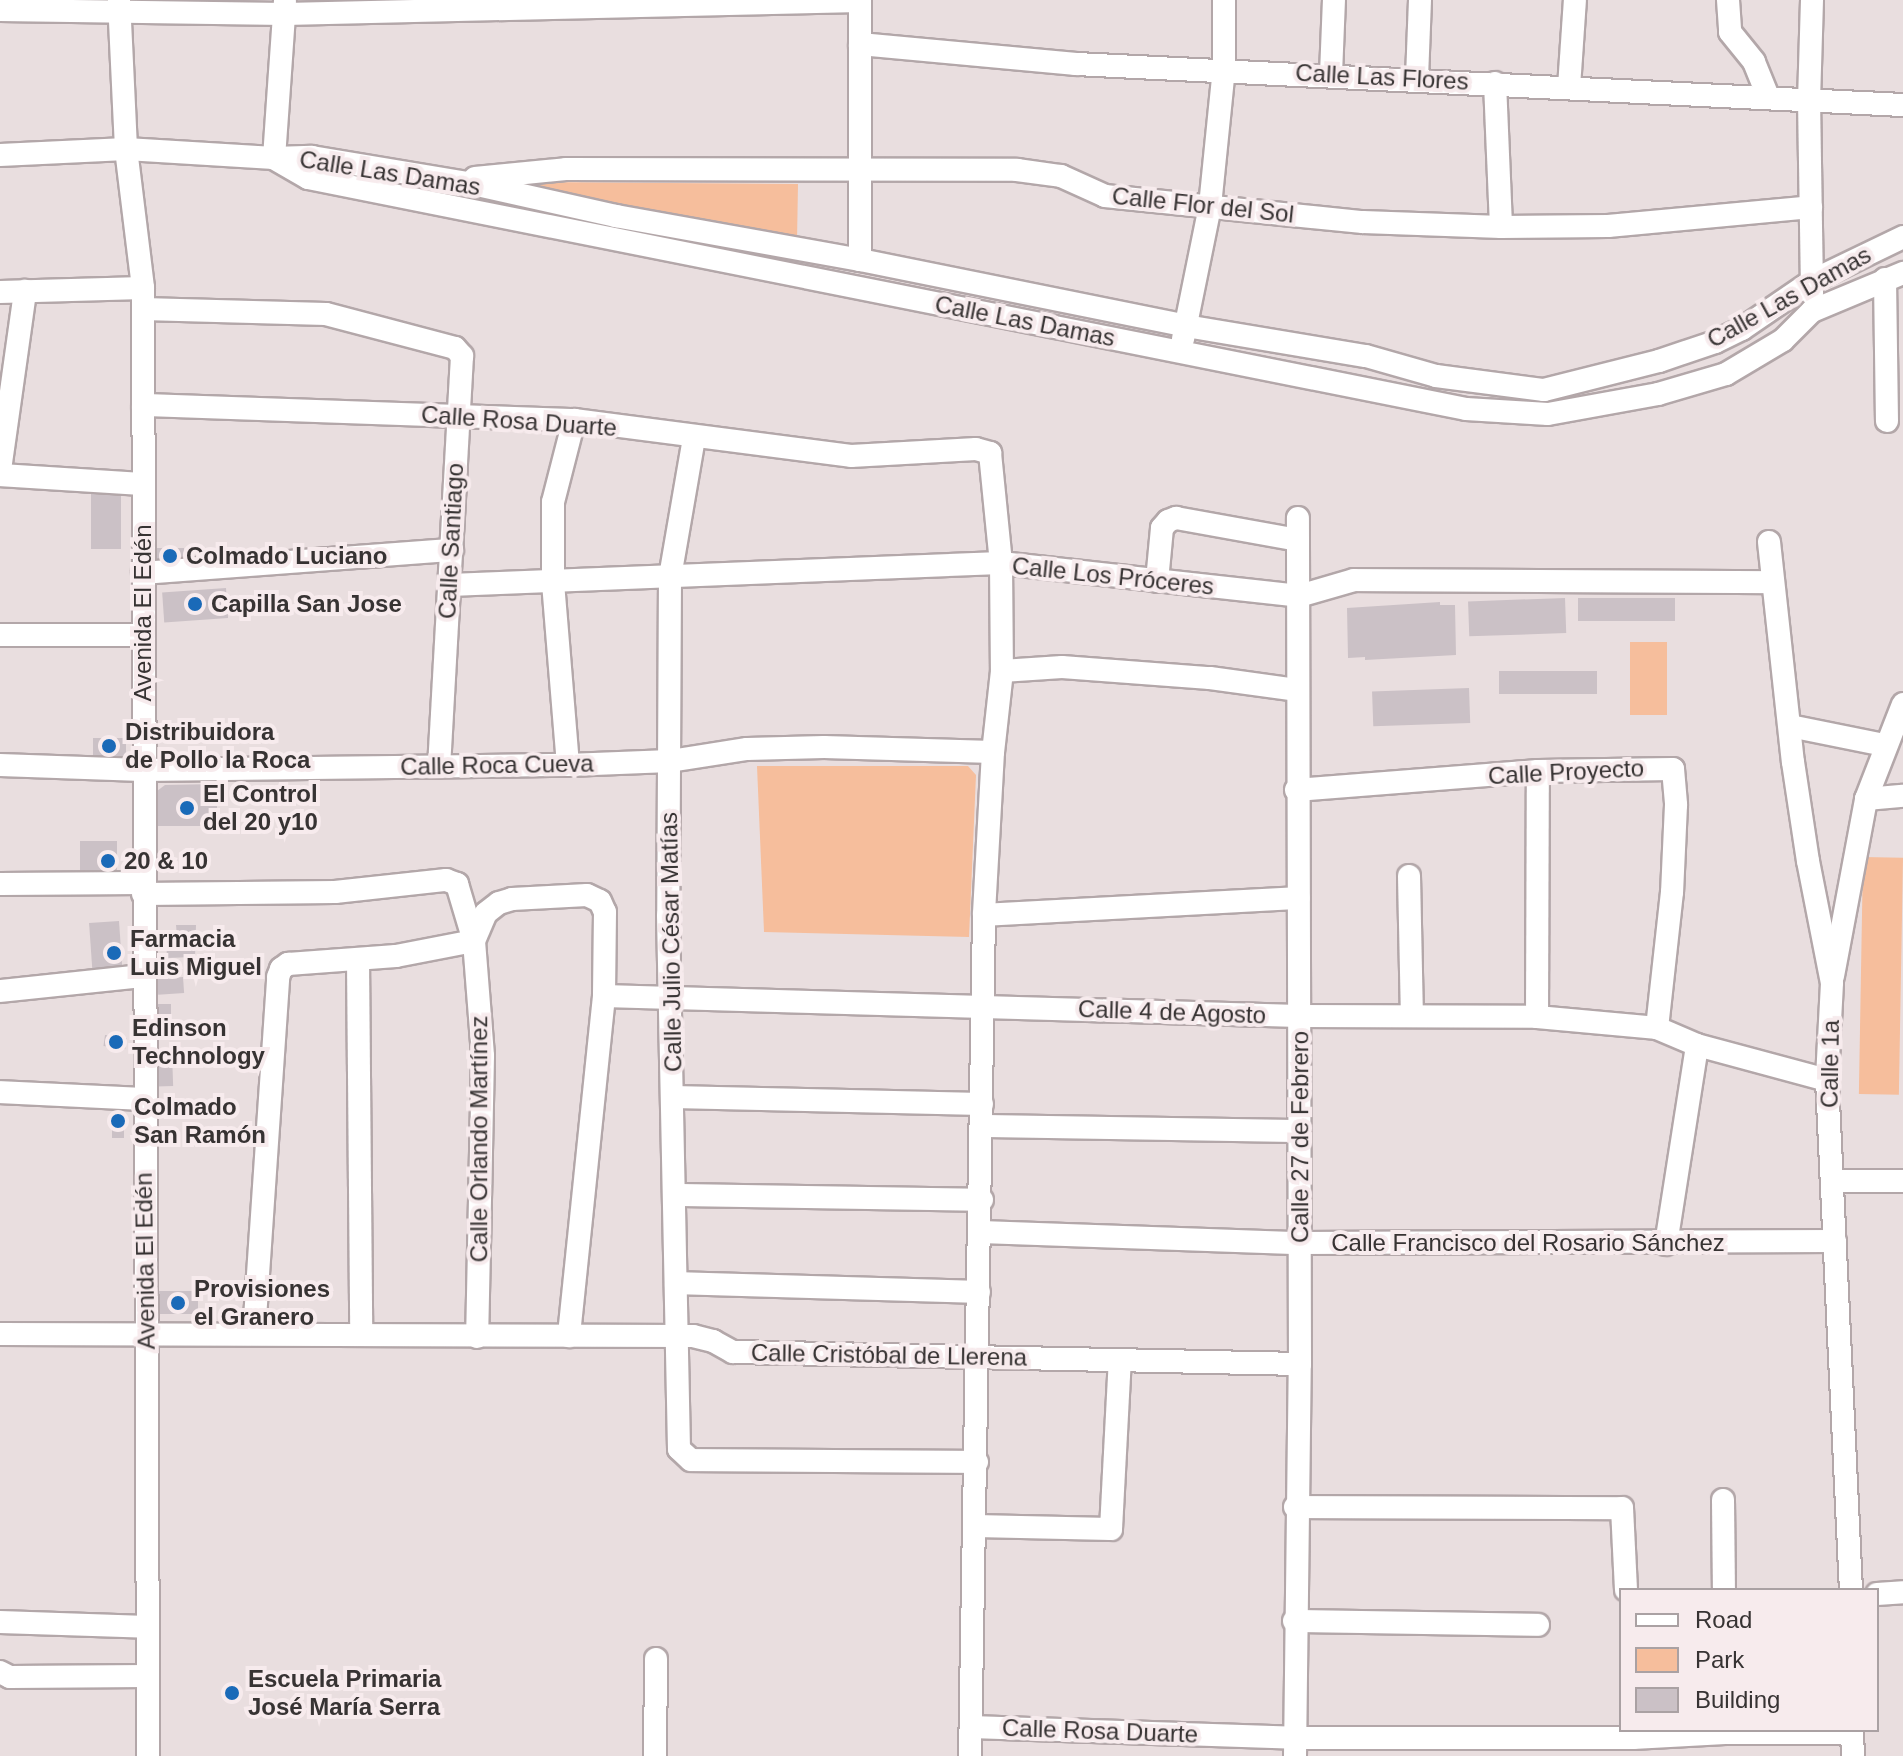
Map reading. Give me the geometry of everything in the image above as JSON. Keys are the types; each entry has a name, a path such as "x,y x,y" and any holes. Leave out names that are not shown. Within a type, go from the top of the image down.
{"street":[{"path":"1181,353 1210,206 1224,69 1224,0"},
{"path":"1331,74 1334,0"},
{"path":"1417,78 1420,0"},
{"path":"1569,87 1575,0"},
{"path":"1728,0 1730,32 1754,62 1768,97"},
{"path":"1812,0 1809,99 1812,311"},
{"path":"0,10 119,5 285,7 860,1 860,260"},
{"name":"Avenida El Edén","path":"119,5 126,149 143,298 143,1099 148,1756"},
{"path":"0,155 126,149 274,158 285,7"},
{"name":"Calle Las Flores","path":"860,44 1076,64 1417,78 1903,105"},
{"path":"1495,83 1501,227"},
{"name":"Calle Las Damas","path":"274,158 312,157 454,181 616,216 860,260 1186,326 1366,356 1436,376 1544,390 1659,361 1715,342 1742,329 1812,281 1903,237"},
{"name":"Calle Las Damas","path":"274,158 308,178 1466,409 1548,414 1645,397 1726,374 1783,340 1812,311 1894,276"},
{"name":"Calle Flor del Sol","path":"454,181 566,169 1017,170 1061,176 1105,196 1363,222 1501,227 1608,226 1811,207"},
{"path":"1887,421 1894,276"},
{"path":"25,291 0,473 143,484"},
{"name":"Calle Santiago","path":"0,292 143,298 326,314 455,348 462,356 463,366 439,766"},
{"path":"1017,317 1022,292"},
{"path":"1544,390 1548,414"},
{"name":"Calle Rosa Duarte","path":"143,405 574,420 851,456 976,449 990,453 1001,563"},
{"path":"568,765 553,582 553,502 574,420"},
{"name":"Calle Julio César Matías","path":"694,438 670,577 670,997 679,1449 691,1460 977,1462"},
{"name":"Calle 27 de Febrero","path":"1157,581 1162,528 1176,518 1298,529 1296,790 1300,1364 1295,1507 1295,1747"},
{"name":"Calle 1a","path":"1769,542 1808,861 1832,983 1827,1080 1851,1588"},
{"path":"143,573 452,550"},
{"path":"970,1756 982,1200 984,915 993,752 1002,671 1001,563"},
{"name":"Calle Los Próceres","path":"450,585 1001,563 1299,596 1354,580 1773,582"},
{"path":"0,635 143,635"},
{"path":"1002,671 1062,667 1210,678 1296,690"},
{"path":"1832,983 1866,799 1884,745 1901,711"},
{"path":"1790,726 1884,745"},
{"name":"Calle Roca Cueva","path":"0,765 142,770 568,765 670,761 747,749 824,747 993,752"},
{"name":"Calle Proyecto","path":"1296,790 1538,771 1673,769 1676,805 1672,892 1657,1028"},
{"path":"1537,1017 1538,771"},
{"path":"1866,799 1903,796"},
{"path":"1409,876 1412,1015"},
{"name":"Calle Orlando Martínez","path":"143,889 335,892 446,880 457,884 474,941 483,1056 477,1337"},
{"path":"0,884 143,889"},
{"path":"254,1333 278,977 288,964 358,960 474,941 486,913 512,899 587,895 600,901 605,912 604,996 569,1336"},
{"path":"984,915 1299,898"},
{"path":"358,960 361,1334"},
{"path":"0,991 143,976"},
{"name":"Calle 4 de Agosto","path":"604,996 1299,1016 1537,1017 1657,1028 1697,1045 1827,1080"},
{"path":"1666,1244 1697,1045"},
{"path":"0,1092 143,1099"},
{"path":"673,1097 1299,1131"},
{"path":"1834,1181 1903,1181"},
{"path":"676,1195 982,1200"},
{"name":"Calle Francisco del Rosario Sánchez","path":"981,1232 1300,1243 1835,1241"},
{"path":"676,1283 979,1292"},
{"name":"Calle Cristóbal de Llerena","path":"0,1334 676,1336 713,1341 733,1352 1300,1364"},
{"path":"975,1526 1111,1529 1120,1360"},
{"path":"1723,1500 1724,1588"},
{"path":"1295,1507 1622,1508 1626,1588"},
{"path":"1879,1594 1903,1592"},
{"path":"1294,1621 1538,1625"},
{"path":"0,1622 147,1627"},
{"path":"655,1756 656,1659"},
{"path":"0,1672 10,1677 147,1676"},
{"name":"Calle Rosa Duarte","path":"971,1727 1295,1747 1634,1741 1725,1732 1852,1732"},
{"path":"1725,1732 1729,1756"},
{"path":"1852,1732 1853,1756"}],"green space":[{"path":"535,182 798,184 797,241 534,188"},
{"path":"1630,642 1667,642 1667,715 1630,715"},
{"path":"757,766 968,766 976,775 969,937 764,932"},
{"path":"1863,857 1903,858 1899,1095 1859,1094"}],"building":[{"path":"91,493 121,493 121,549 91,549"},
{"name":"Colmado Luciano","path":"156,548 184,548 184,563 156,563"},
{"name":"Capilla San Jose","path":"226,588 228,618 164,622 162,592"},
{"path":"1565,598 1566,633 1469,636 1468,601"},
{"path":"1578,598 1675,598 1675,621 1578,621"},
{"path":"1440,602 1440,605 1455,605 1456,655 1365,660 1365,657 1348,658 1347,608"},
{"path":"1499,671 1597,671 1597,694 1499,694"},
{"path":"1469,688 1470,723 1373,726 1372,691"},
{"name":"Distribuidora de Pollo la Roca","path":"93,738 126,738 126,753 119,762 93,762"},
{"name":"El Control del 20 y10","path":"217,784 217,826 158,826 157,791 165,785"},
{"path":"80,841 117,841 117,870 80,870"},
{"path":"119,921 122,969 92,971 89,923"},
{"path":"176,925 196,925 195,957 167,958 166,937 177,936"},
{"path":"183,977 184,993 158,995 157,979"},
{"path":"157,1004 171,1004 171,1016 157,1016"},
{"name":"Edinson Technology","path":"105,1035 127,1038 125,1049 103,1046"},
{"path":"172,1053 173,1086 156,1087 155,1054"},
{"path":"112,1112 121,1112 124,1117 124,1138 112,1138"},
{"name":"Provisiones el Granero","path":"158,1291 198,1291 198,1314 158,1314"}],"place":[{"name":"Colmado Luciano","path":"170,556"},
{"name":"Capilla San Jose","path":"195,604"},
{"name":"Distribuidora de Pollo la Roca","path":"109,746"},
{"name":"El Control del 20 y10","path":"187,808"},
{"name":"20 & 10","path":"108,861"},
{"name":"Farmacia Luis Miguel","path":"114,953"},
{"name":"Edinson Technology","path":"116,1042"},
{"name":"Colmado San Ramón","path":"118,1121"},
{"name":"Provisiones el Granero","path":"178,1303"},
{"name":"Escuela Primaria José María Serra","path":"232,1693"}]}
